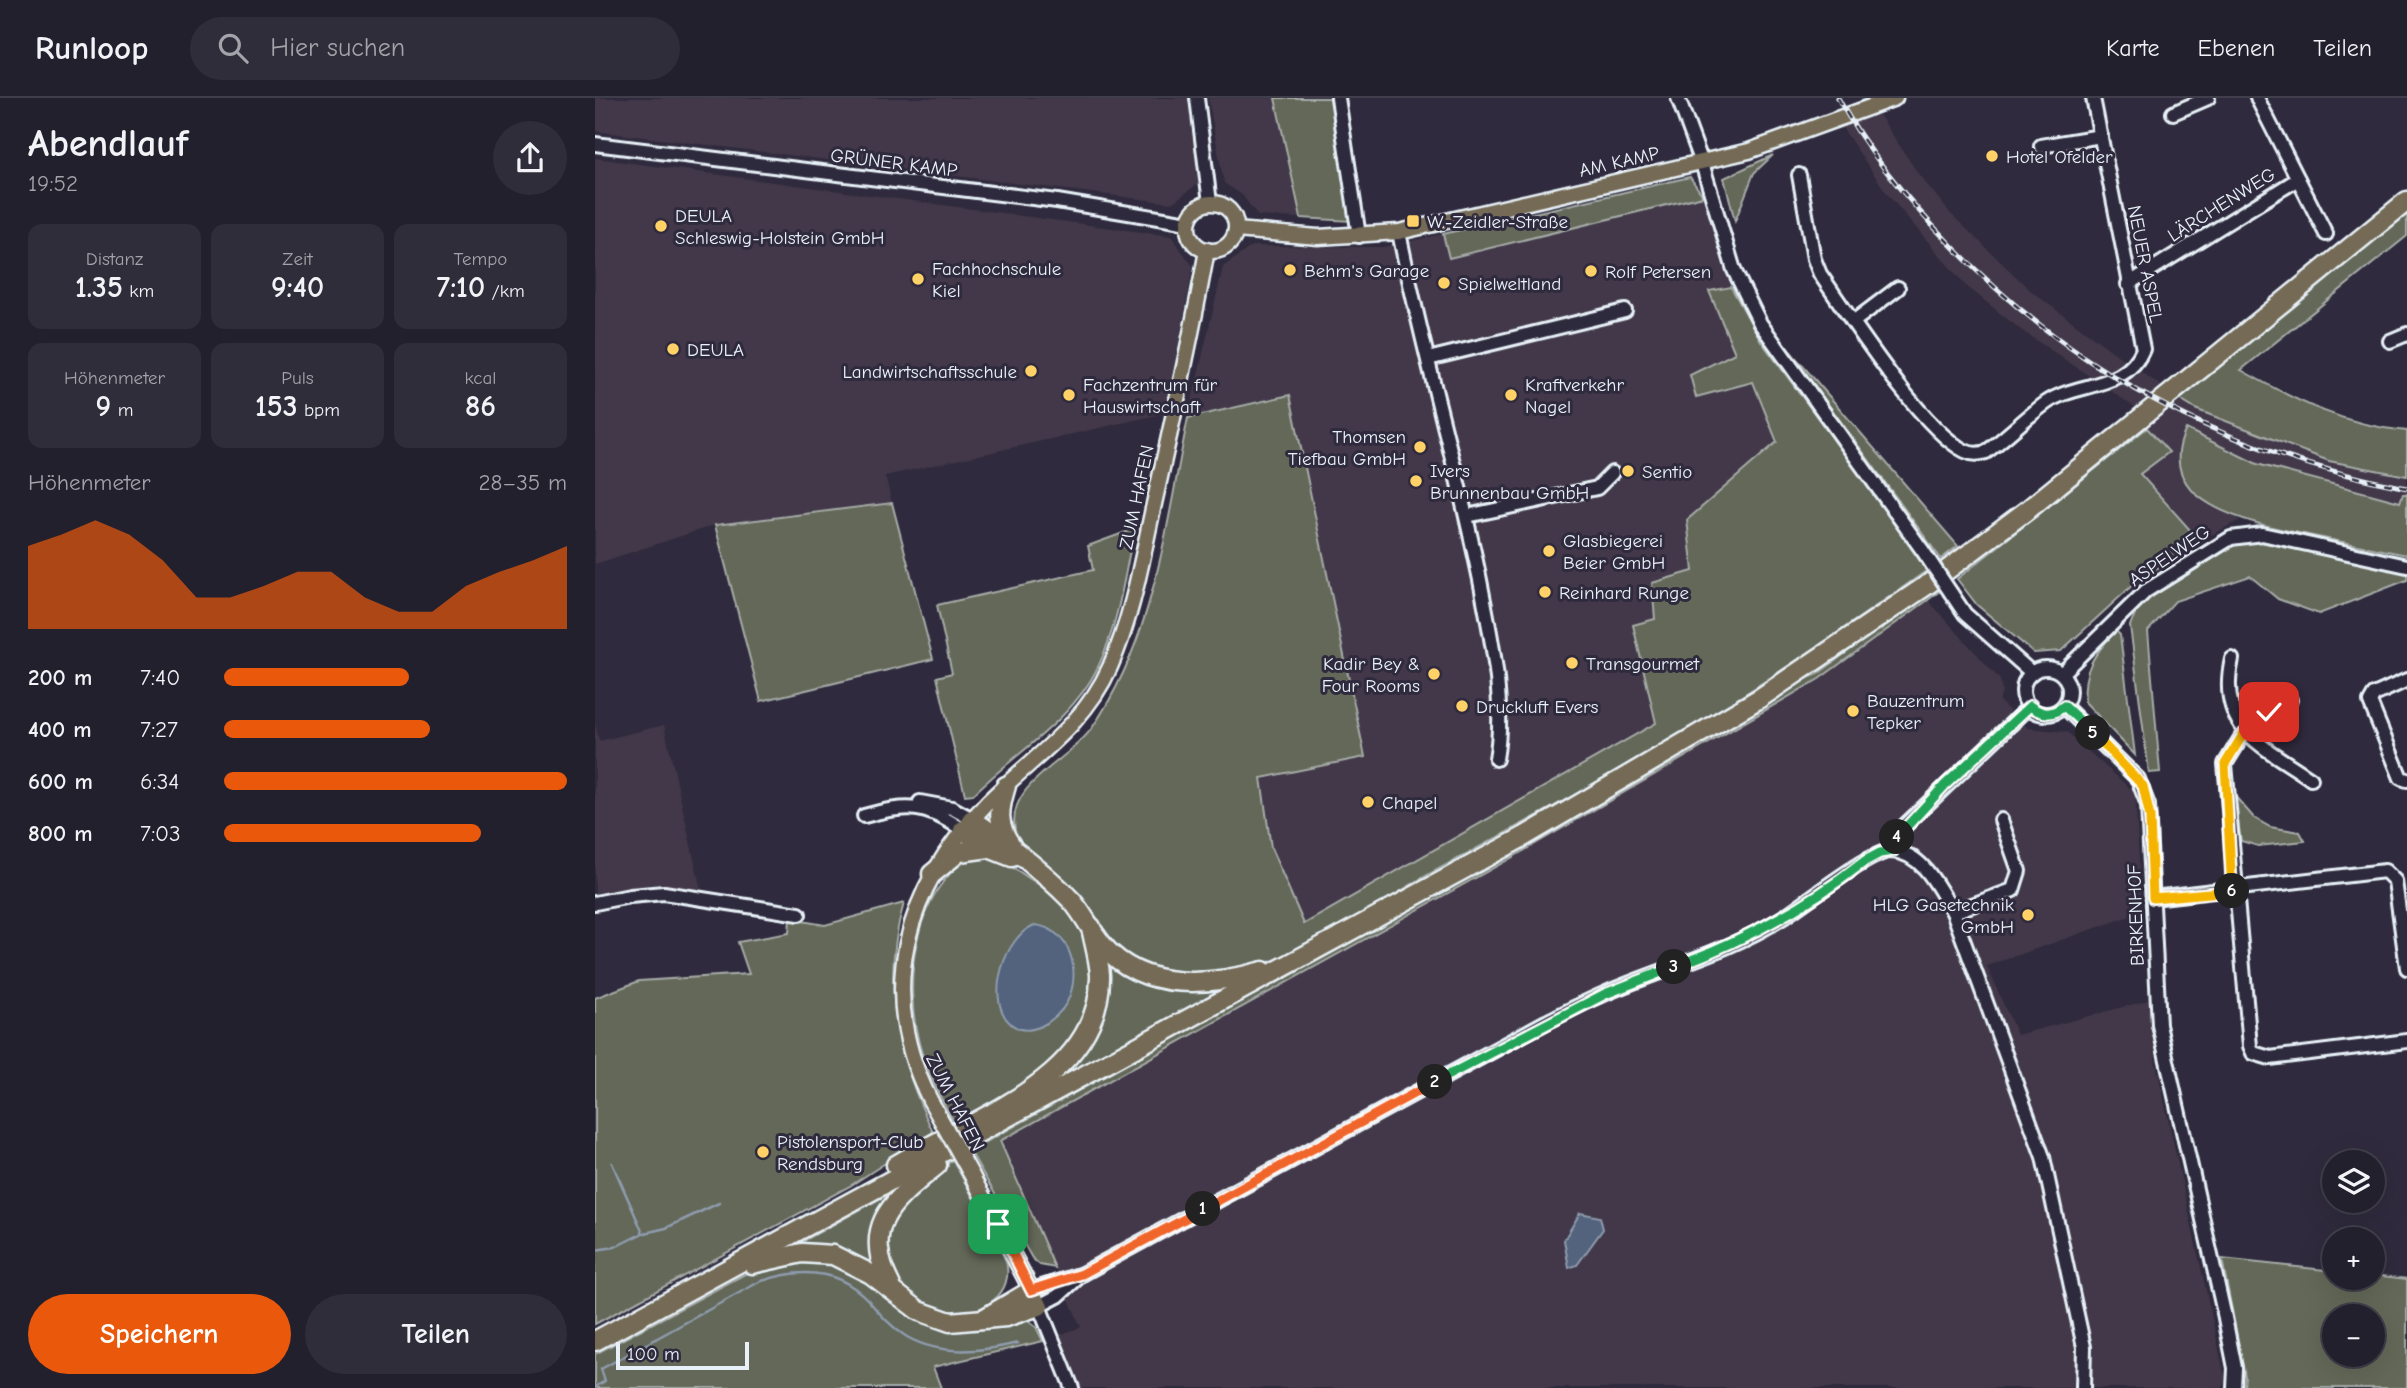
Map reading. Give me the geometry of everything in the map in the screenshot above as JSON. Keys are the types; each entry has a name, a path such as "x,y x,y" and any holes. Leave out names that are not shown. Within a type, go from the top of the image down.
{"highway":[{"path":"595,1341 1324,946 1638,772 1847,640 2030,508 2407,201"},
{"path":"1006,786 999,807 999,825 1014,852"},
{"path":"968,825 1029,864 1072,901 1101,943 1121,962 1145,973 1180,981 1236,979 1324,946"},
{"path":"968,825 989,848 1029,864"},
{"path":"932,874 960,852 989,848"},
{"path":"826,1216 845,1197 930,1144 1039,1085 1062,1065 1086,1031 1096,1003 1100,974 1091,927"},
{"path":"892,1289 879,1254 885,1216 901,1194 972,1136"},
{"path":"718,1274 780,1256 802,1253 833,1255 871,1274 919,1311 958,1322 1016,1315 1035,1298"}],"main road":[{"name":"AM KAMP","path":"1236,230 1318,237 1399,232 1702,163 1769,144 1885,100"},
{"path":"1210,203 1227,208 1235,221 1236,230 1229,244 1215,251 1195,244 1190,236 1188,223 1197,208 1210,203"},
{"name":"ZUM HAFEN","path":"1035,1298 918,1077 905,1035 901,981 913,916 932,874 968,825 1084,713 1105,678 1125,630 1207,250"}],"street":[{"path":"1197,98 1210,203"},
{"path":"1338,98 1359,236"},
{"path":"1678,98 1702,163 1734,270 1760,323 1965,614 2032,673"},
{"name":"NEUER ASPEL","path":"1853,322 1923,414 1949,440 1971,454 1986,452 2059,396 2107,384 2132,365 2143,349 2093,98"},
{"path":"2173,113 2208,98"},
{"path":"2257,98 2326,234"},
{"path":"2041,146 2101,136"},
{"name":"GRÜNER KAMP","path":"595,144 1057,201 1188,223"},
{"path":"1799,175 1814,259 1820,274 1853,322 1898,288"},
{"name":"LÄRCHENWEG","path":"2128,284 2298,179"},
{"path":"1399,232 1468,516 1490,628 1501,727 1496,759"},
{"path":"1428,359 1625,311"},
{"path":"2390,341 2407,334"},
{"path":"1468,516 1597,488 1612,473"},
{"name":"ASPELWEG","path":"2061,673 2146,590 2231,538 2262,534 2407,566"},
{"path":"2232,659 2228,692 2244,733 2311,779"},
{"path":"2043,668 2061,673 2070,691 2064,706 2050,713 2037,712 2030,706 2024,687 2032,673 2043,668"},
{"path":"2407,680 2374,695 2370,702 2401,778 2407,780"},
{"path":"2290,700 2244,733 2225,764 2246,1028 2253,1053 2270,1058 2407,1041"},
{"path":"1893,851 1898,832 2030,706"},
{"name":"BIRKENHOF","path":"2064,706 2143,786 2150,817 2159,1025 2235,1368 2234,1388"},
{"path":"864,816 916,802 937,803 968,825"},
{"path":"1952,912 2013,890 2019,871 2001,820"},
{"path":"1072,1388 1035,1298 1053,1299 1082,1274 1546,1022 1605,994 1714,952 1780,920 1865,861 1880,853 1893,851 1915,860 1933,878 1952,912 2043,1157 2084,1347 2083,1388"},
{"path":"2153,898 2234,891 2385,871 2395,881 2407,968"},
{"path":"595,904 631,896 664,893 799,915"}],"shaded area":[{"path":"595,98 1191,98 1199,183 1172,203 595,131"},
{"path":"1208,98 1275,98 1301,218 1258,216 1242,195 1224,183"},
{"path":"1878,113 1919,175 1951,214 2031,291 2124,360 2117,367 2095,380 2021,330 1965,285 1888,195 1841,126"},
{"path":"595,158 1171,236 1193,266 1166,413 885,476 892,503 715,525 595,564"},
{"path":"1703,196 1731,287 1710,292 1735,353 1690,375 1696,396 1753,382 1778,442 1687,520 1693,571 1653,583 1655,619 1633,626 1656,723 1304,925 1271,848 1261,778 1365,756 1290,396 1188,418 1223,267 1252,246 1383,247 1443,234 1450,258"},
{"path":"2134,367 2163,387 2136,408 2108,389"},
{"path":"2177,398 2195,409 2329,461 2407,476 2407,494 2402,494 2400,503 2257,464 2186,430 2198,495 2240,520 2200,541 2140,474 2168,452 2147,428"},
{"path":"1928,600 2000,680 2002,692 1999,701 2028,728 2067,732 2135,793 2142,912 1987,966 2017,1035 2149,1000 2156,1064 2225,1377 2223,1388 1063,1388 1043,1341 1081,1327 1000,1141 1506,861 1819,679"},
{"path":"595,723 599,741 664,725 701,890 653,884 595,893"}],"green space":[{"path":"1275,98 1335,98 1351,221 1301,218"},
{"path":"1773,155 1754,173 1735,221 1724,178"},
{"path":"1690,177 1703,196 1449,258 1443,234"},
{"path":"2407,214 2407,236 2241,370 2321,410 2363,424 2407,431 2407,476 2329,461 2195,409 2177,398"},
{"path":"1731,287 1761,341 1929,569 1765,681 1636,761 1433,872 1315,941 1267,963 1211,974 1177,972 1145,964 1115,947 1013,837 1005,819 1010,819 1015,829 1015,813 1020,799 1041,774 1082,740 1092,728 1113,693 1130,656 1144,618 1165,539 1188,418 1290,395 1365,757 1261,778 1271,848 1304,924 1656,723 1633,625 1655,619 1652,583 1693,571 1687,520 1777,442 1753,382 1696,397 1690,375 1735,353 1709,291"},
{"path":"1785,345 1958,546 1941,559"},
{"path":"2147,428 2169,452 2140,474 2200,541 2137,581 2061,651 2034,653 1977,605 1957,579"},
{"path":"2186,429 2257,464 2400,502 2403,494 2407,494 2407,555 2266,526 2216,508 2196,494 2183,477 2179,456"},
{"path":"892,503 933,659 761,701 715,525"},
{"path":"1134,529 1110,636 1086,688 1041,736 974,794 965,795 937,677 952,673 937,605 1093,570 1088,546"},
{"path":"2251,540 2407,572 2407,580 2319,614 2278,599 2250,576 2175,601 2148,631 2160,772 2149,773 2130,626 2148,598 2163,584 2218,551"},
{"path":"1937,585 1941,590 1819,679 1506,861 1000,1141 1055,1268 1040,1265 1032,1258 970,1151 1659,768 1797,682 1816,675"},
{"path":"2116,631 2120,635 2135,755 2085,702 2085,681 2091,663"},
{"path":"2234,795 2254,818 2270,827 2300,832 2305,841 2258,846 2241,841"},
{"path":"971,857 997,857 1059,898 1076,916 1091,947 1094,995 1065,1053 1020,1088 954,1122 929,1074 919,1043 914,1019 913,966 917,940 936,892 951,872"},
{"path":"904,903 893,962 896,1020 910,1077 933,1132 850,1186 595,1324 595,998 639,981 749,974 738,942 789,933 790,919 825,925"},
{"path":"1104,953 1119,965 1240,985 1030,1096 1071,1061"},
{"path":"953,1160 1004,1256 1007,1271 1006,1282 998,1296 980,1308 960,1313 940,1310 920,1301 904,1288 892,1270 886,1250 887,1228 897,1209 915,1190"},
{"path":"890,1193 879,1272 796,1245"},
{"path":"2222,1259 2322,1270 2322,1290 2385,1290 2385,1276 2407,1279 2407,1388 2244,1388 2245,1376"},
{"path":"829,1260 867,1278 907,1315 936,1328 973,1330 1025,1319 1036,1327 1043,1341 933,1367 941,1388 595,1388 595,1354 758,1267 771,1262"}],"water":[{"path":"1035,925 1047,928 1065,943 1073,966 1073,978 1067,1002 1056,1016 1041,1026 1024,1030 1009,1022 1002,1011 999,983 1007,954 1015,941 1024,931"},
{"path":"1580,1213 1600,1217 1603,1229 1577,1265 1569,1268 1564,1240"}],"waterway":[{"path":"595,1250 615,1247 643,1233 612,1163"},
{"path":"645,1233 666,1228 719,1203"},
{"path":"595,1387 605,1381 601,1369 759,1282 788,1274 817,1273 843,1281 856,1289 901,1333 933,1347 976,1350 1018,1343"}],"railway":[{"path":"1838,98 1862,138 1919,211 1999,291 2050,333 2104,370 2218,431 2279,454 2342,473 2407,488"}],"place":[{"name":"Hotel Ofelder","path":"1992,156"},
{"name":"W.-Zeidler-Straße","path":"1413,221"},
{"name":"DEULA Schleswig-Holstein GmbH","path":"661,226"},
{"name":"Behm's Garage","path":"1290,270"},
{"name":"Rolf Petersen","path":"1591,271"},
{"name":"Fachhochschule Kiel","path":"918,279"},
{"name":"Spielweltland","path":"1444,283"},
{"name":"DEULA","path":"673,349"},
{"name":"Landwirtschaftsschule","path":"1031,371"},
{"name":"Fachzentrum für Hauswirtschaft","path":"1069,395"},
{"name":"Kraftverkehr Nagel","path":"1511,395"},
{"name":"Thomsen Tiefbau GmbH","path":"1420,447"},
{"name":"Sentio","path":"1628,471"},
{"name":"Ivers Brunnenbau GmbH","path":"1416,481"},
{"name":"Glasbiegerei Beier GmbH","path":"1549,551"},
{"name":"Reinhard Runge","path":"1545,592"},
{"name":"Transgourmet","path":"1572,663"},
{"name":"Kadir Bey & Four Rooms","path":"1434,674"},
{"name":"Druckluft Evers","path":"1462,706"},
{"name":"Bauzentrum Tepker","path":"1853,711"},
{"name":"Chapel","path":"1368,802"},
{"name":"HLG Gasetechnik GmbH","path":"2028,915"},
{"name":"Pistolensport-Club Rendsburg","path":"763,1152"}],"route":[{"path":"998,1224 1031,1290 1082,1274 1546,1022 1605,994 1714,952 1780,920 1865,861 1880,853 1893,851 1898,832 2030,706 2043,713 2056,712 2064,706 2143,786 2150,817 2153,898 2234,891 2225,764 2244,733 2269,712"}]}
